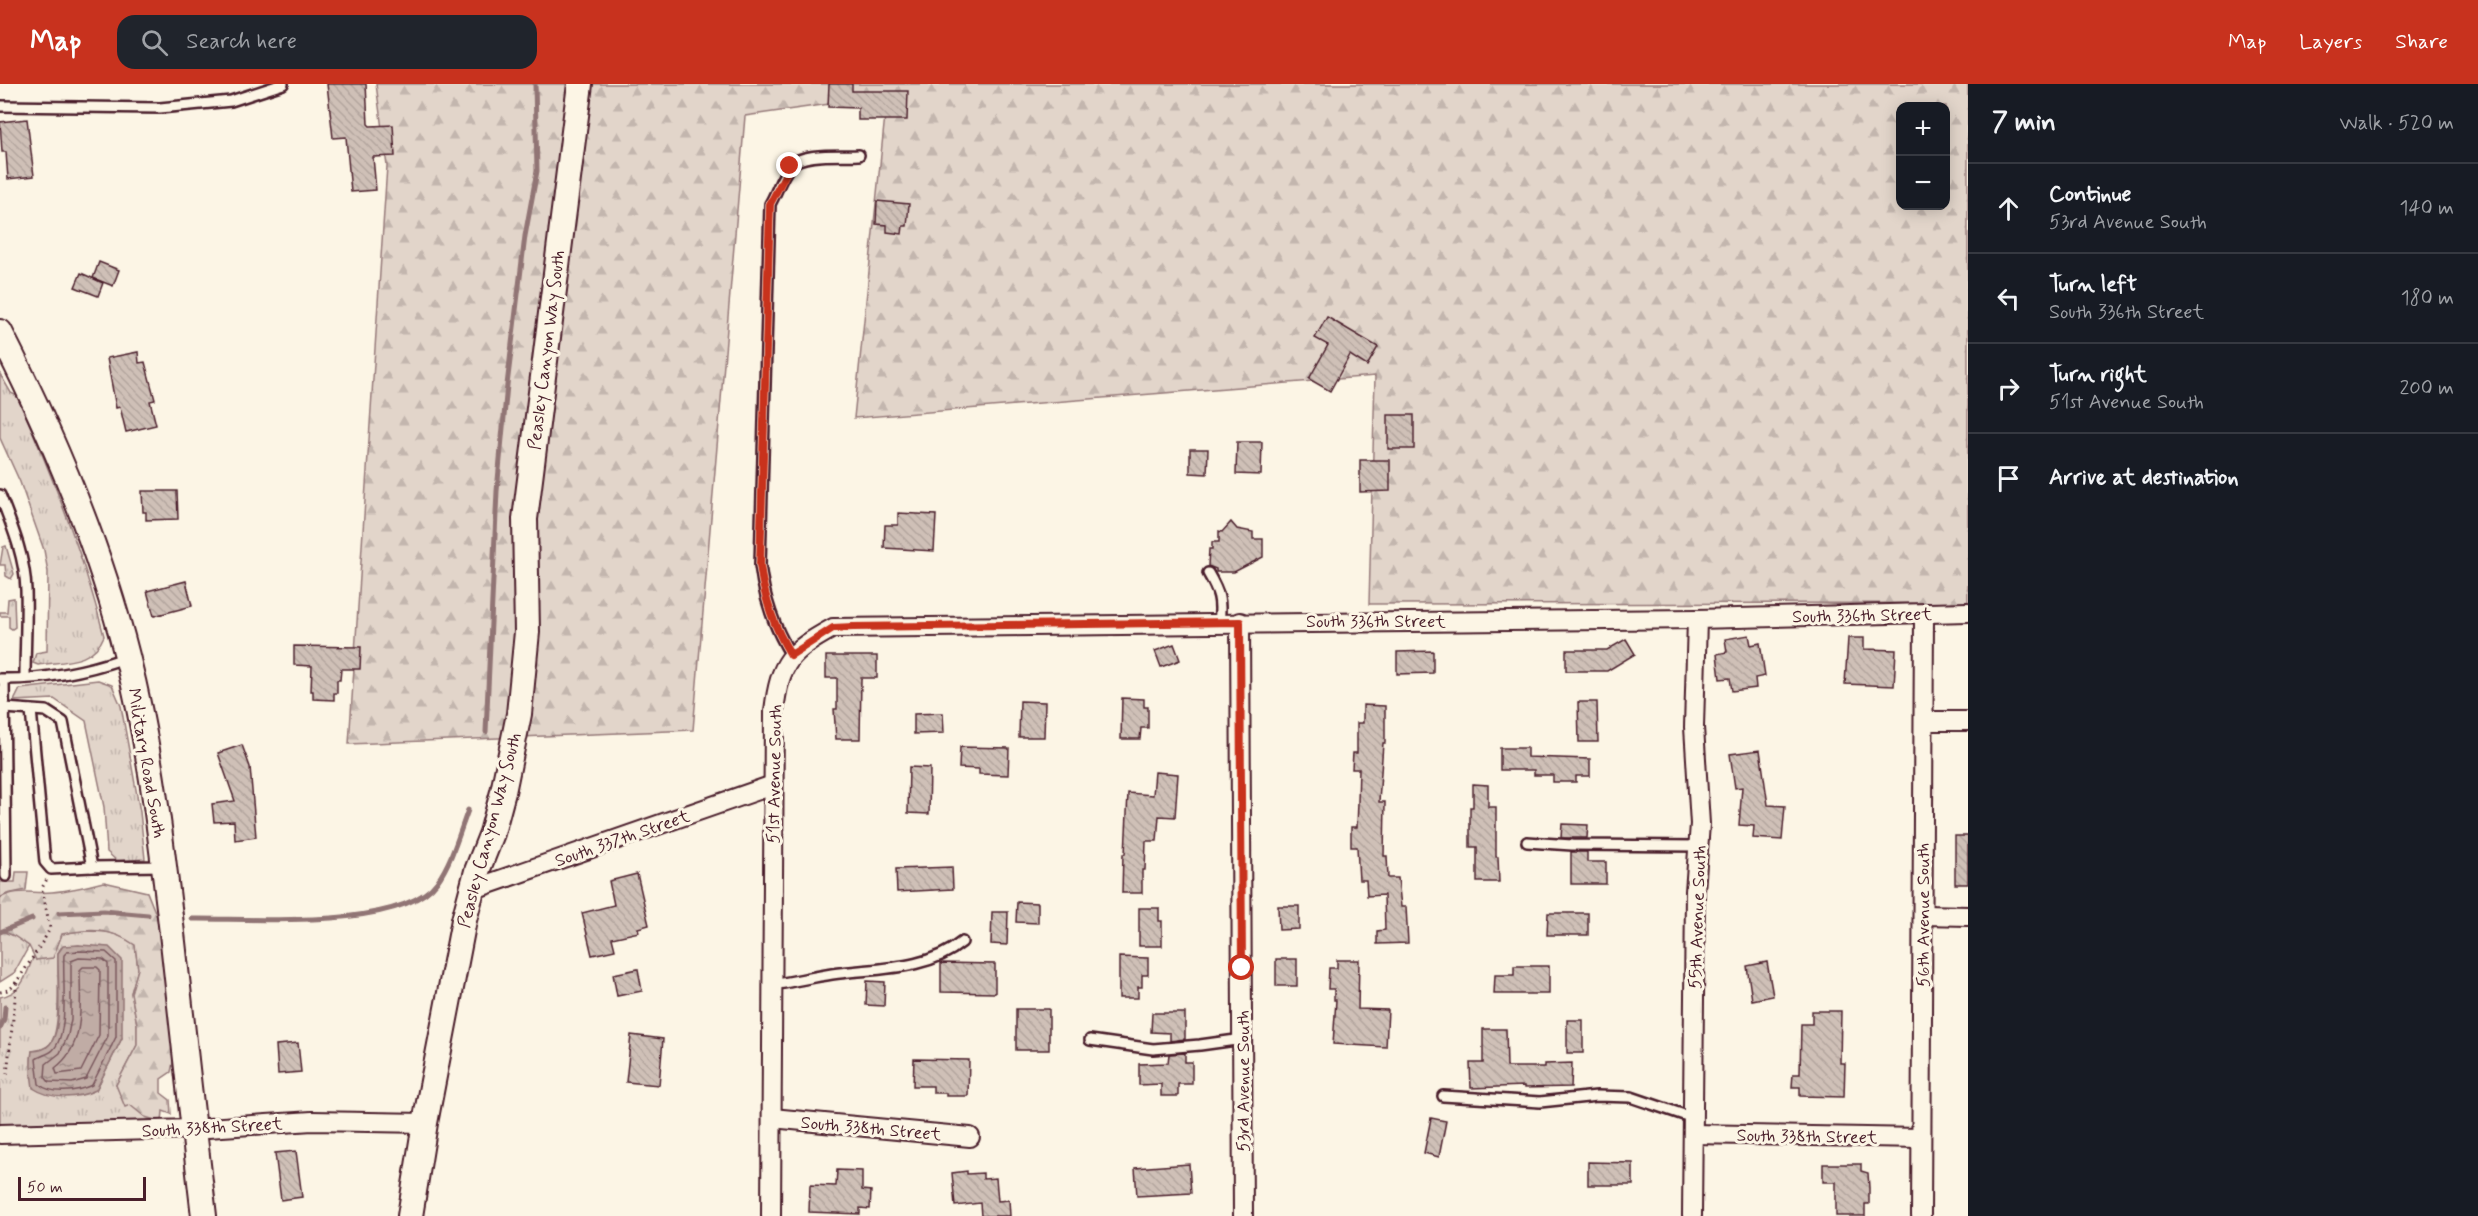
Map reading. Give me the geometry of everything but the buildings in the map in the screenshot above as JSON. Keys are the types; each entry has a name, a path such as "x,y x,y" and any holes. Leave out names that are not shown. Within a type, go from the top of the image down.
{"street":[{"name":"Peasley Canyon Way South","path":"410,1216 425,1123 471,890 495,823 510,767 519,714 527,632 525,519 580,84"},
{"name":"Military Road South","path":"1,336 79,502 110,591 128,657 141,719 164,866 204,1216"},
{"name":"South 336th Street","path":"791,655 833,628 853,627 1697,619 1968,612"},
{"name":"56th Avenue South","path":"1921,1216 1924,614"},
{"name":"55th Avenue South","path":"1692,1216 1695,891 1700,824 1694,727 1697,619"},
{"name":"53rd Avenue South","path":"1240,622 1243,1216"},
{"name":"51st Avenue South","path":"771,1216 773,785 776,693 781,672 791,655"},
{"path":"1924,721 1968,721"},
{"name":"South 337th Street","path":"471,890 773,785"},
{"path":"1924,915 1968,916"},
{"name":"South 338th Street","path":"772,1118 970,1137"},
{"name":"South 338th Street","path":"0,1134 194,1129 312,1121 425,1123"},
{"name":"South 338th Street","path":"1693,1126 1921,1138"}],"lane":[{"path":"0,106 160,108 231,101 283,84"},
{"path":"791,655 777,633 764,595 760,565 770,204 782,178 794,161 807,156 859,155"},
{"path":"0,495 16,535 24,570 26,589 25,678"},
{"path":"1208,573 1218,590 1221,607 1220,623"},
{"path":"6,876 2,680 80,672 128,657"},
{"path":"4,708 46,711 63,722 92,867"},
{"path":"31,710 45,862 51,869 164,866"},
{"path":"1527,842 1572,845 1699,846"},
{"path":"772,985 830,974 926,962 952,950 962,942"},
{"path":"1090,1040 1153,1049 1200,1046 1243,1039"},
{"path":"1443,1096 1540,1102 1597,1096 1631,1097 1693,1126"}],"path":[{"path":"0,992 12,988 40,943 49,934 50,928 42,888 51,869"},
{"path":"7,1074 18,979"}],"green space":[{"path":"376,84 1968,84 1968,603 1369,604 1375,376 854,418 887,96 745,116 693,730 349,744 387,166"},
{"path":"0,374 11,393 17,396 42,455 76,544 96,605 104,636 93,652 77,660 38,665 33,663 36,653 47,651 48,572 44,550 20,482 0,438"},
{"path":"6,546 14,574 11,579 6,576 5,565 0,565 3,547"},
{"path":"14,598 15,627 12,629 9,627 9,616 0,616 0,612 7,612 8,599"},
{"path":"98,680 112,685 121,706 140,812 145,859 117,861 107,852 104,807 86,721 54,699 14,701 20,689"},
{"path":"16,872 28,872 26,890 0,898 0,882 15,882"},
{"path":"104,882 147,892 157,917 165,952 176,1049 171,1072 161,1079 161,1093 170,1100 171,1114 163,1111 162,1122 145,1117 130,1105 125,1107 116,1085 137,1045 137,1024 131,993 138,969 135,945 109,932 92,930 72,932 62,934 53,958 36,960 29,946 0,930 0,898 6,895 19,892 58,891"},
{"path":"0,931 14,935 29,946 14,973 0,982"},
{"path":"78,931 108,932 121,936 135,945 138,969 131,993 137,1024 137,1045 116,1085 135,1108 162,1122 0,1124 0,997 14,992 19,987 34,955 36,960 58,944 62,934","holes":["79,945 122,1038 96,1090 31,1077 32,1051 44,1048 54,1037 58,1001 58,953 61,948"]}],"water":[{"path":"63,946 109,947 122,960 122,1038 96,1090 64,1097 48,1095 33,1088 32,1051 46,1048 50,1044 57,1026 58,953"}],"waterway":[{"path":"486,732 497,491 525,236 537,171 535,84"},
{"path":"192,919 285,920 359,915 392,908 419,898 437,882 442,874 468,810"},
{"path":"59,913 104,911 148,915"},
{"path":"0,932 32,919"},
{"path":"0,1028 4,1019 5,1007"}],"route":[{"path":"790,166 770,204 760,565 764,595 777,633 791,655 811,640 833,628 1240,622 1242,968"}]}
